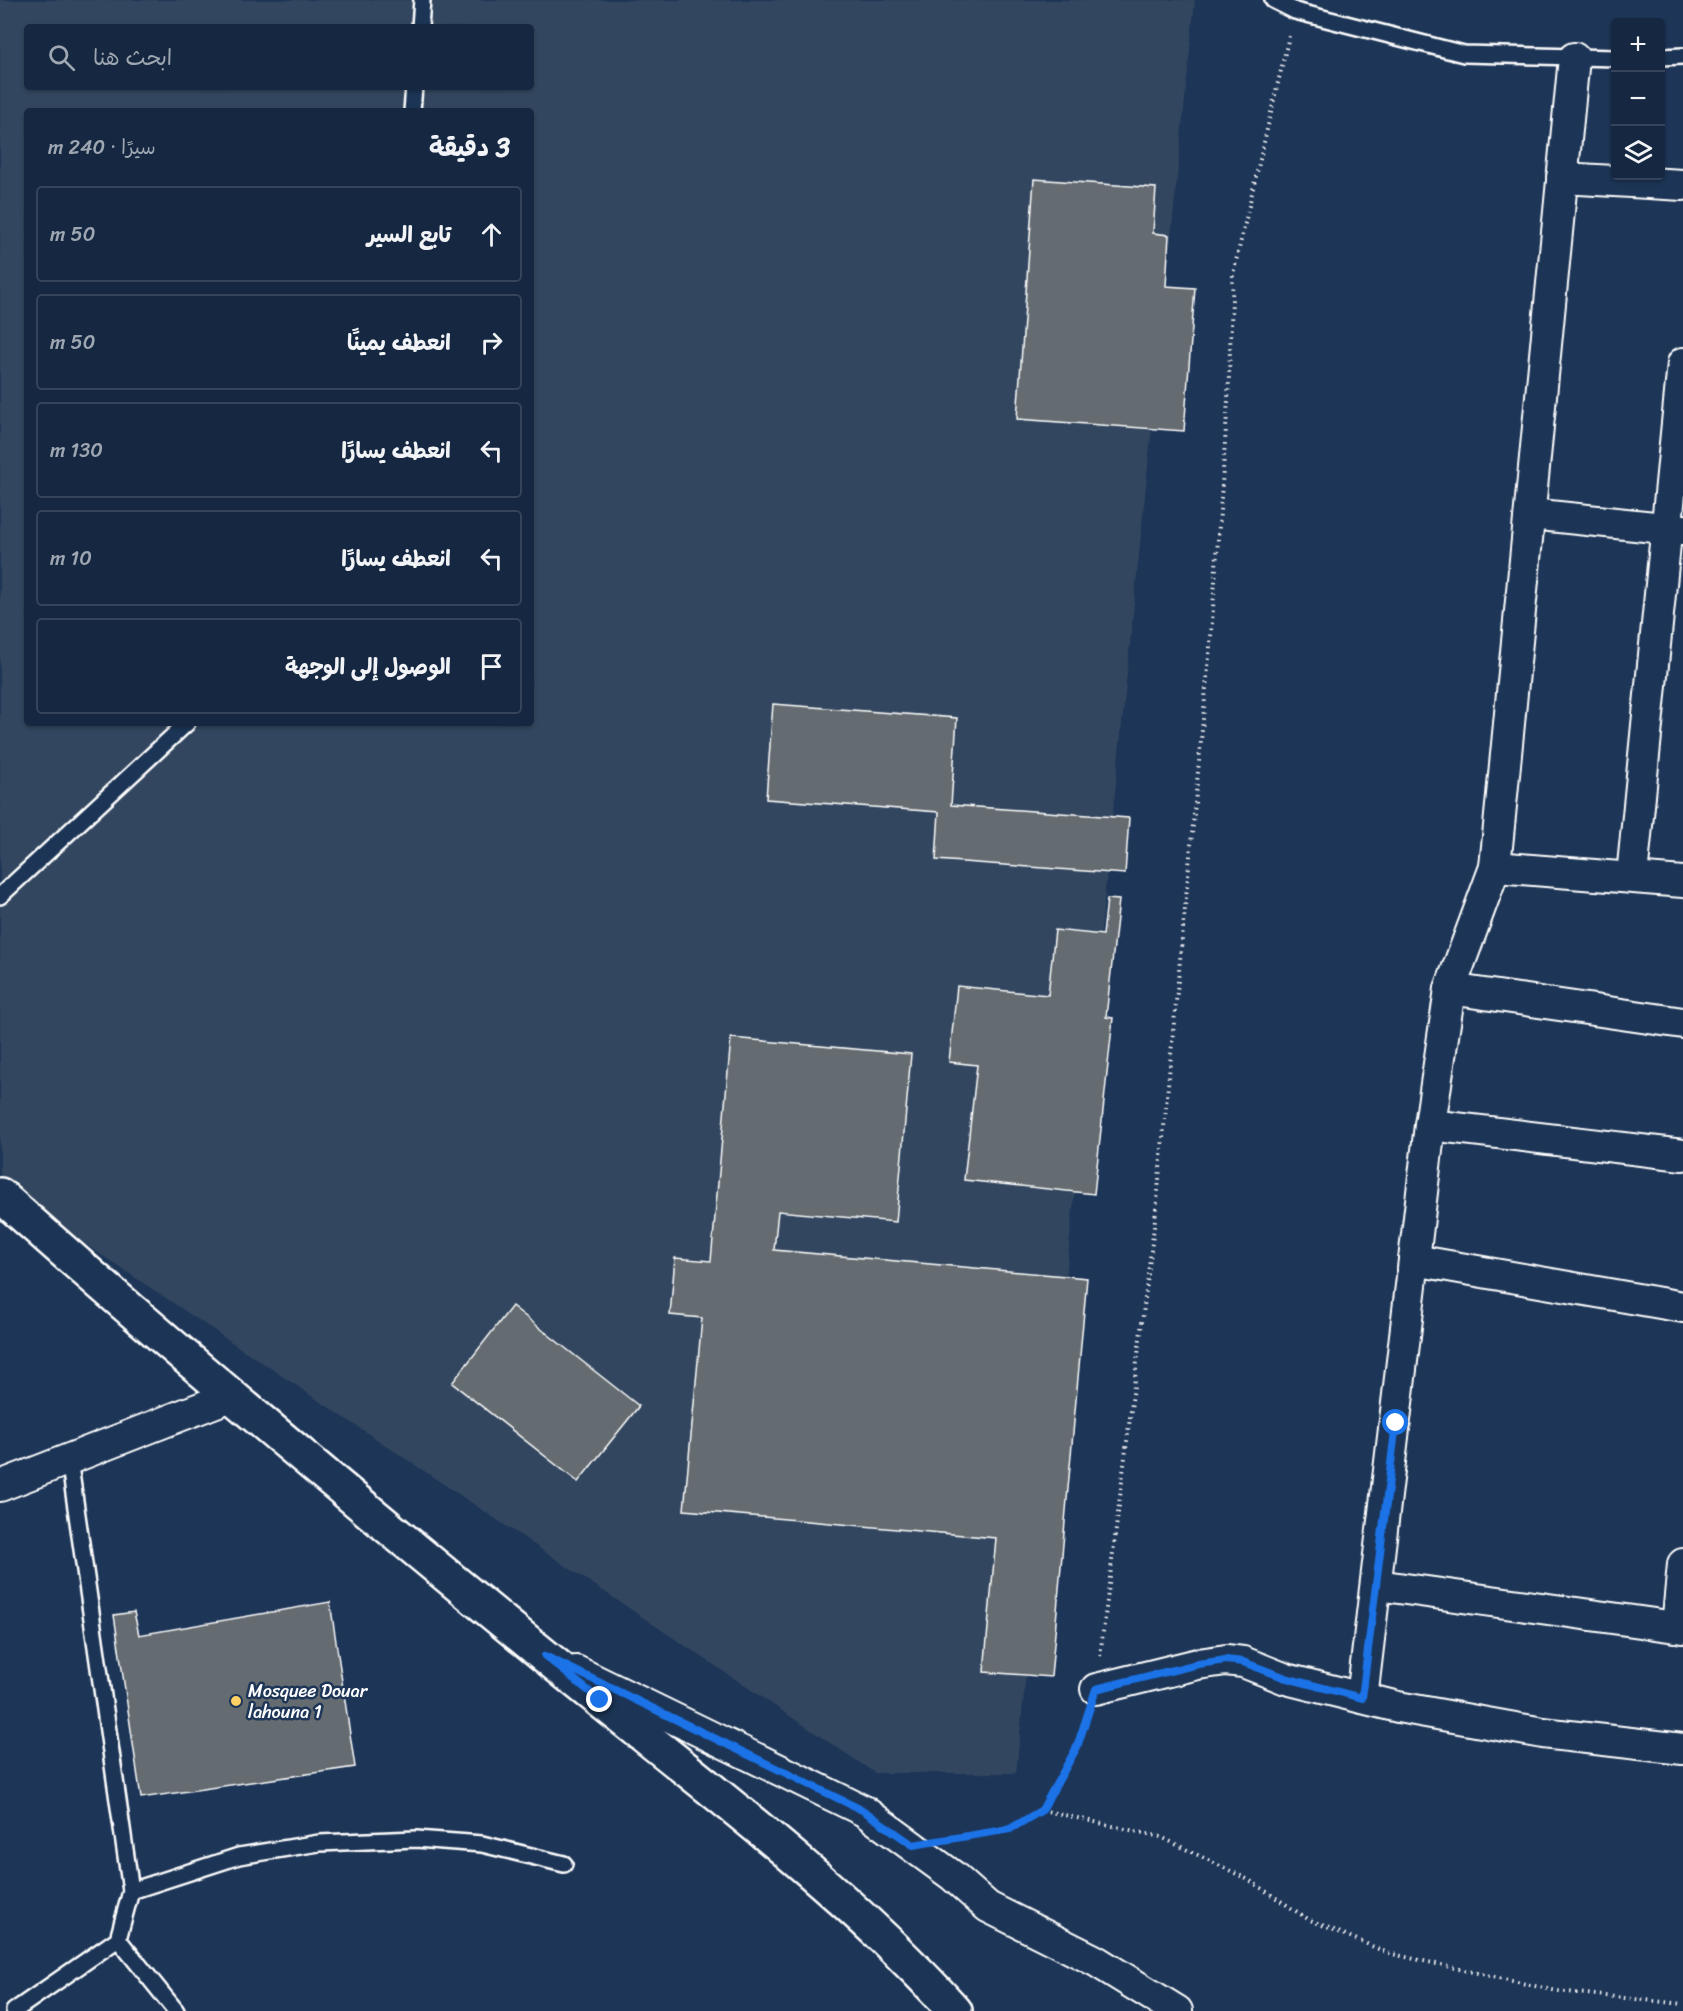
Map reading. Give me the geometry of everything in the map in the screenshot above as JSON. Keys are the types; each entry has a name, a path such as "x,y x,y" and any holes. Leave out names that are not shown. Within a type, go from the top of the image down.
{"main road":[{"path":"0,1195 231,1396 852,1906 918,1970 956,2011"}],"street":[{"path":"1362,1698 1430,1125 1450,989 1496,867 1574,58"},
{"path":"1562,178 1683,185"},
{"path":"1632,876 1674,529 1683,363"},
{"path":"1530,514 1674,529"},
{"path":"1496,867 1632,876 1683,882"},
{"path":"1450,989 1683,1023"},
{"path":"1430,1125 1683,1155"},
{"path":"1414,1260 1683,1307"},
{"path":"0,1486 231,1396"},
{"path":"1377,1586 1680,1627 1683,1564"},
{"path":"545,1656 864,1811 913,1845 988,1907 1096,1961 1177,2011"},
{"path":"1096,1689 1198,1664 1226,1660 1243,1662 1286,1678 1362,1698 1542,1733 1683,1749"}],"lane":[{"path":"420,24 423,0"},
{"path":"1273,0 1295,11 1464,54 1611,58"},
{"path":"1665,57 1683,56"},
{"path":"412,108 414,90"},
{"path":"0,896 185,726"},
{"path":"14,2011 118,1939 131,1891 69,1459"},
{"path":"131,1891 239,1856 319,1843 416,1839 482,1844 564,1864"},
{"path":"118,1939 176,2011"}],"path":[{"path":"913,1845 1010,1829 1042,1810 1077,1747 1096,1689 1157,1200 1210,636 1228,401 1233,274 1295,11"},
{"path":"1042,1810 1161,1837 1249,1880 1308,1919 1388,1953 1557,1991 1683,2004"}],"shaded area":[{"path":"0,0 1195,0 1016,1773 875,1773 0,1187"}],"building":[{"path":"1034,179 1156,188 1153,233 1169,235 1166,286 1195,288 1184,431 1017,419"},
{"path":"773,704 957,718 951,805 1129,818 1125,874 936,860 939,812 766,799"},
{"path":"1107,899 1119,900 1106,1017 1113,1018 1094,1194 964,1180 977,1065 949,1062 957,986 1048,995 1055,930 1103,935"},
{"path":"731,1038 911,1054 896,1222 778,1211 774,1250 1087,1278 1051,1677 984,1672 996,1538 684,1510 702,1318 670,1315 675,1258 711,1261"},
{"path":"512,1306 639,1406 578,1482 452,1383"},
{"name":"Mosquee Douar lahouna 1","path":"330,1602 355,1767 141,1798 114,1615 134,1612 139,1635"}],"place":[{"name":"Mosquee Douar lahouna 1","path":"236,1701"}],"route":[{"path":"600,1700 545,1656 864,1811 913,1845 1010,1829 1042,1810 1077,1747 1096,1689 1198,1664 1226,1660 1243,1662 1286,1678 1362,1698 1396,1423"}]}
